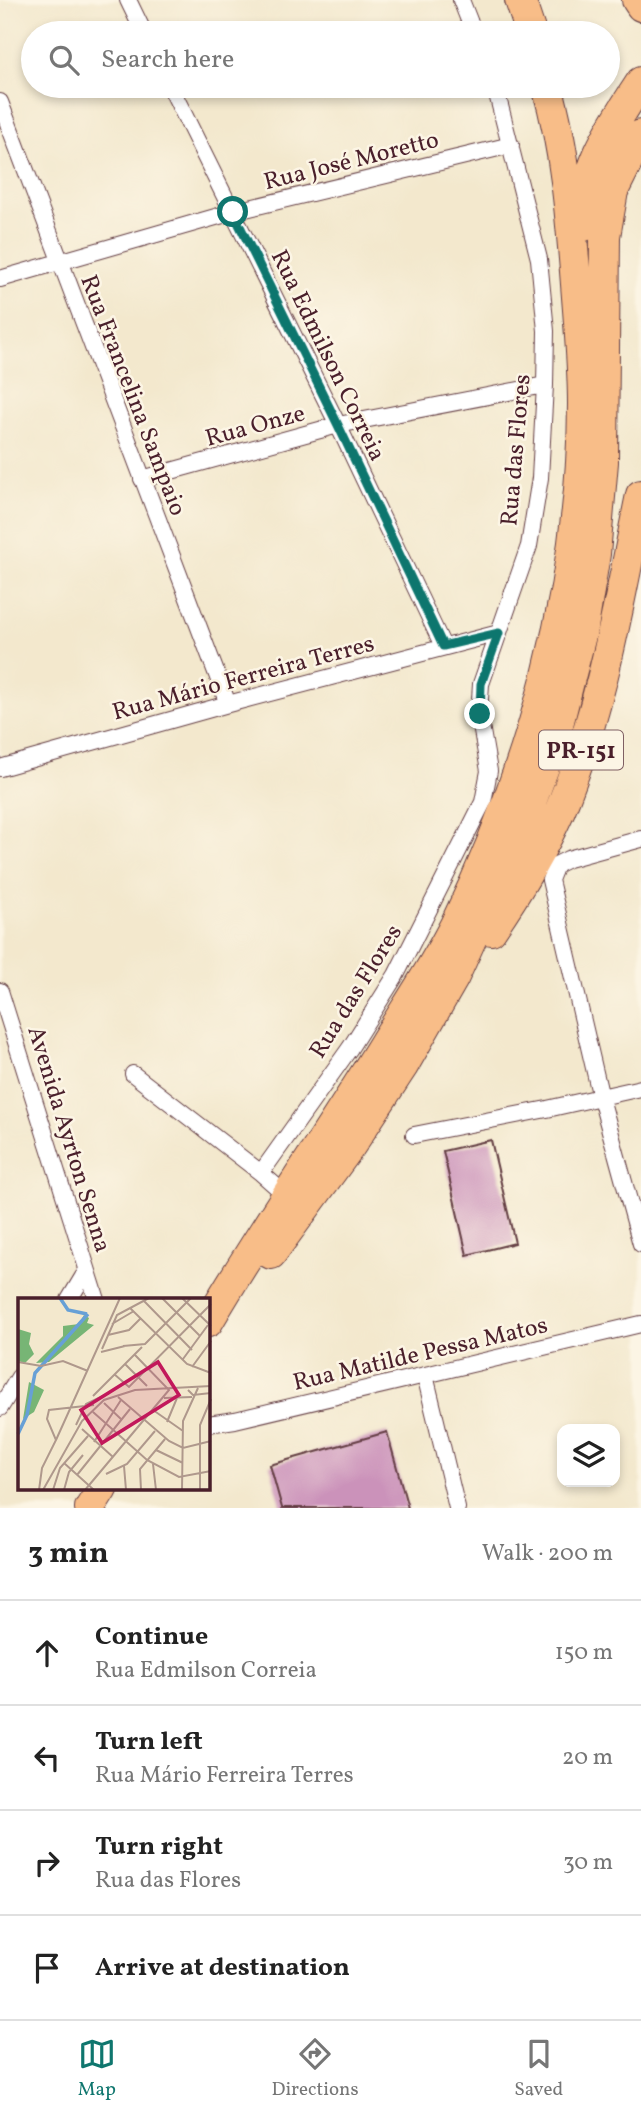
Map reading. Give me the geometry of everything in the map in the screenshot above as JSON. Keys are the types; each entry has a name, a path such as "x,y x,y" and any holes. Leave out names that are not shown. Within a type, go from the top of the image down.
{"highway":[{"path":"520,0 527,21"},
{"path":"637,0 641,6"},
{"name":"PR-151","path":"210,1319 286,1196 341,1115 454,927 514,786 532,732 550,662 569,566 579,482 588,335 583,217 585,190 594,161 641,82"},
{"name":"PR-151","path":"549,98 564,170 573,243 583,404"},
{"name":"PR-151","path":"210,1333 351,1145 403,1066 454,977 523,822 554,740 583,627 595,554 603,462 605,236 613,191 639,139"},
{"name":"PR-151","path":"454,977 485,938 528,875 560,810 590,723 613,633 641,495"},
{"path":"90,1508 101,1490"}],"street":[{"path":"128,0 138,21"},
{"path":"461,0 469,21"},
{"name":"Rua Edmilson Correia","path":"176,98 338,425 443,646"},
{"name":"Rua das Flores","path":"261,1172 350,1048 396,975 483,802 489,771 480,714 481,684 529,546 540,478 545,385 546,331 539,259 498,98"},
{"name":"Rua Francelina Sampaio","path":"0,102 228,704"},
{"name":"Rua José Moretto","path":"0,279 233,212 510,145"},
{"name":"Rua Onze","path":"142,480 338,425 545,385"},
{"name":"Rua Mário Ferreira Terres","path":"0,768 228,704 499,633"},
{"path":"641,839 568,859 556,865 550,880 601,1098 641,1244"},
{"name":"Avenida Ayrton Senna","path":"0,991 4,1016 96,1298"},
{"path":"133,1074 261,1172 286,1196"},
{"path":"414,1135 601,1098 641,1087"},
{"path":"70,1298 87,1270"},
{"name":"Rua Matilde Pessa Matos","path":"210,1424 641,1324"},
{"path":"425,1375 457,1508"},
{"path":"0,1408 18,1379"}],"building":[{"path":"491,1140 515,1243 467,1255 443,1151"},
{"path":"387,1432 408,1508 282,1508 270,1465"}],"route":[{"path":"233,212 443,646 499,633 481,684 480,714"}]}
